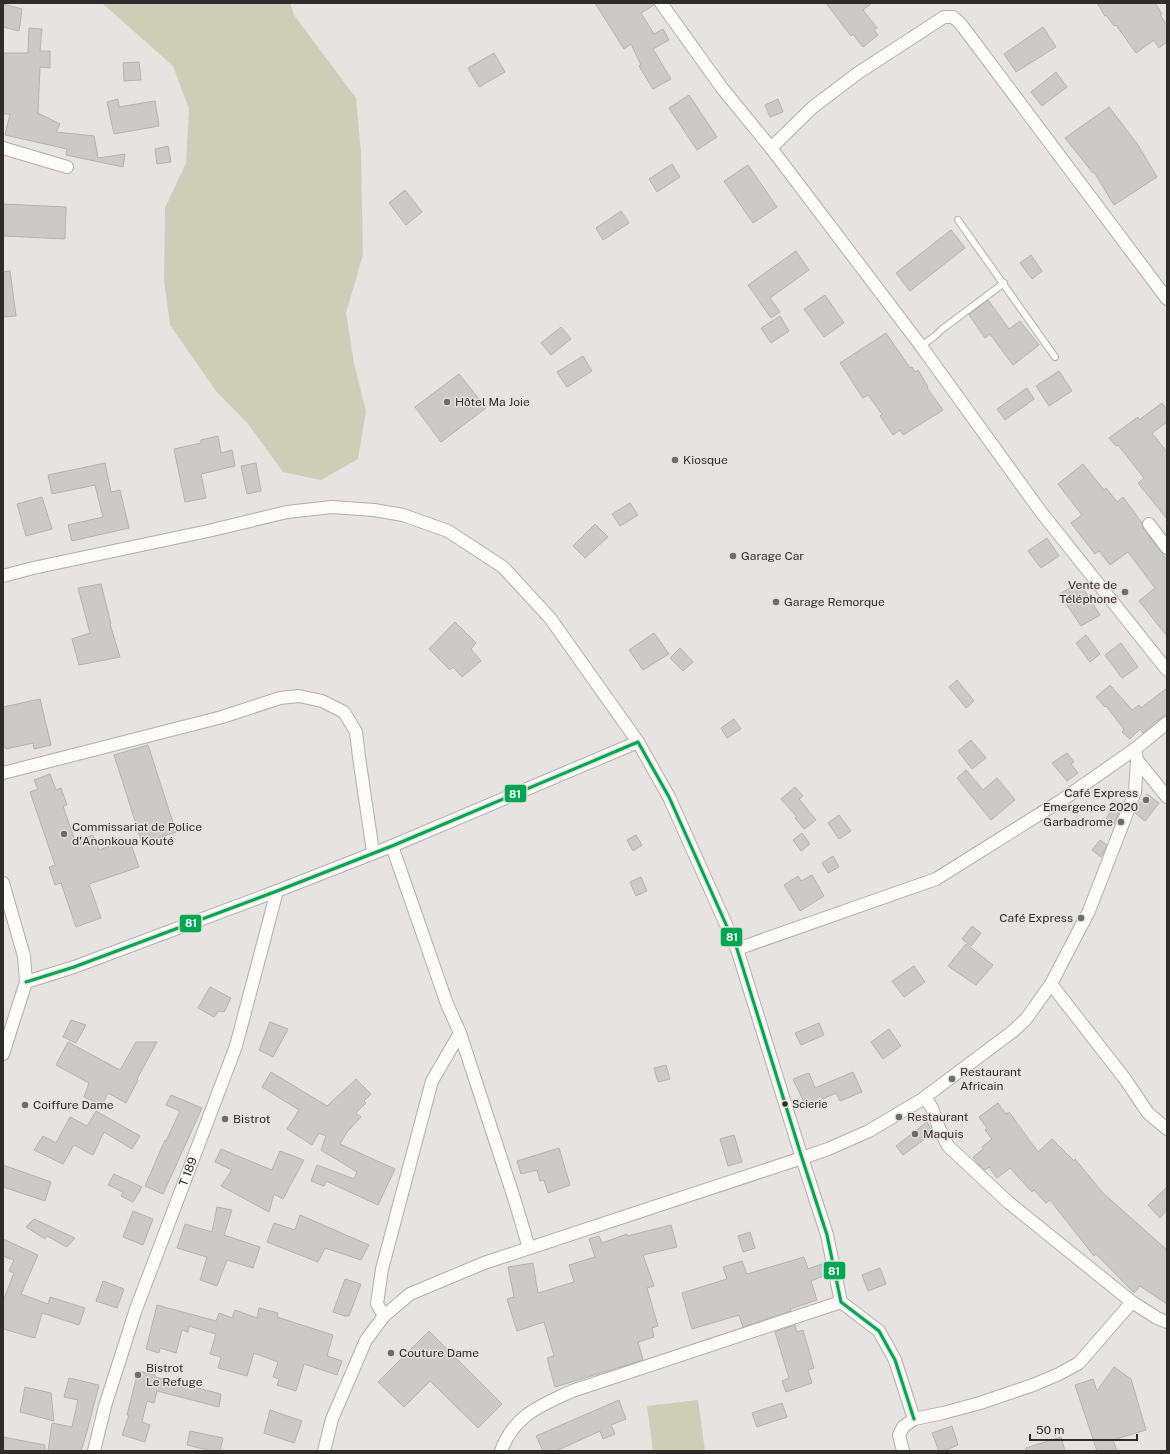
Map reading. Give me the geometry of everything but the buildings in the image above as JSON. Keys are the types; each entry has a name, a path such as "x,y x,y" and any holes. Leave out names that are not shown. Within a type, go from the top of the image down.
{"street":[{"path":"661,3 722,88 771,148 921,346 1041,512 1167,670"},
{"path":"771,148 813,107 858,73 944,17 953,17 960,23 1167,299"},
{"path":"3,148 68,168"},
{"path":"3,576 33,568 208,531 286,512 332,507 374,510 403,515 448,530 503,567 550,618 638,742 669,797 737,949 827,1235 841,1302 879,1331 895,1360 914,1419"},
{"path":"1149,524 1167,548"},
{"path":"3,773 222,717 280,698 299,696 322,701 344,712 356,732 358,757 373,852"},
{"path":"737,949 936,879 1136,755 1167,723"},
{"path":"26,982 74,966 277,891 373,852 392,846 638,742"},
{"path":"1136,755 1167,797"},
{"path":"324,1451 332,1419 366,1340 384,1316 410,1294 484,1263 828,1149 869,1131 924,1098 1012,1032 1026,1019 1050,984 1088,911 1135,792 1136,755"},
{"path":"392,846 447,1004 460,1033 529,1248"},
{"path":"3,883 24,956 26,982 3,1054"},
{"name":"T 189","path":"94,1451 105,1406 136,1309 236,1046 277,891"},
{"path":"1050,984 1125,1079 1148,1113 1167,1129"},
{"path":"384,1316 377,1304 382,1269 432,1081 460,1033"},
{"path":"924,1098 932,1108 939,1128 948,1146 1008,1202 1132,1302 1157,1318 1167,1322"},
{"path":"501,1451 513,1427 527,1414 572,1391 841,1302"},
{"path":"903,1451 900,1435 903,1427 914,1419 980,1403 1033,1385 1059,1374 1079,1363 1132,1302"}],"lane":[{"path":"958,220 1055,357"},
{"path":"921,346 1004,283"}],"green space":[{"path":"102,3 290,3 294,15 356,98 361,152 363,255 346,313 354,363 366,411 358,459 321,480 283,472 248,424 216,391 170,325 164,281 165,208 186,163 189,109 173,66"},
{"path":"698,1400 705,1451 653,1451 647,1406"}],"transit line":[{"name":"81","path":"26,982 74,967 392,846 638,742 669,797 737,949 827,1235 841,1302 879,1331 895,1360 914,1419"}],"place":[{"name":"Hôtel Ma Joie","path":"447,402"},
{"name":"Kiosque","path":"675,460"},
{"name":"Garage Car","path":"733,556"},
{"name":"Vente de Téléphone","path":"1125,592"},
{"name":"Garage Remorque","path":"776,602"},
{"name":"Café Express Emergence 2020","path":"1146,800"},
{"name":"Garbadrome","path":"1121,822"},
{"name":"Commissariat de Police d'Anonkoua Kouté","path":"64,834"},
{"name":"Café Express","path":"1081,918"},
{"name":"Restaurant Africain","path":"952,1079"},
{"name":"Scierie","path":"785,1104"},
{"name":"Coiffure Dame","path":"25,1105"},
{"name":"Restaurant","path":"899,1117"},
{"name":"Bistrot","path":"225,1119"},
{"name":"Maquis","path":"915,1134"},
{"name":"Couture Dame","path":"391,1353"},
{"name":"Bistrot Le Refuge","path":"138,1375"}]}
